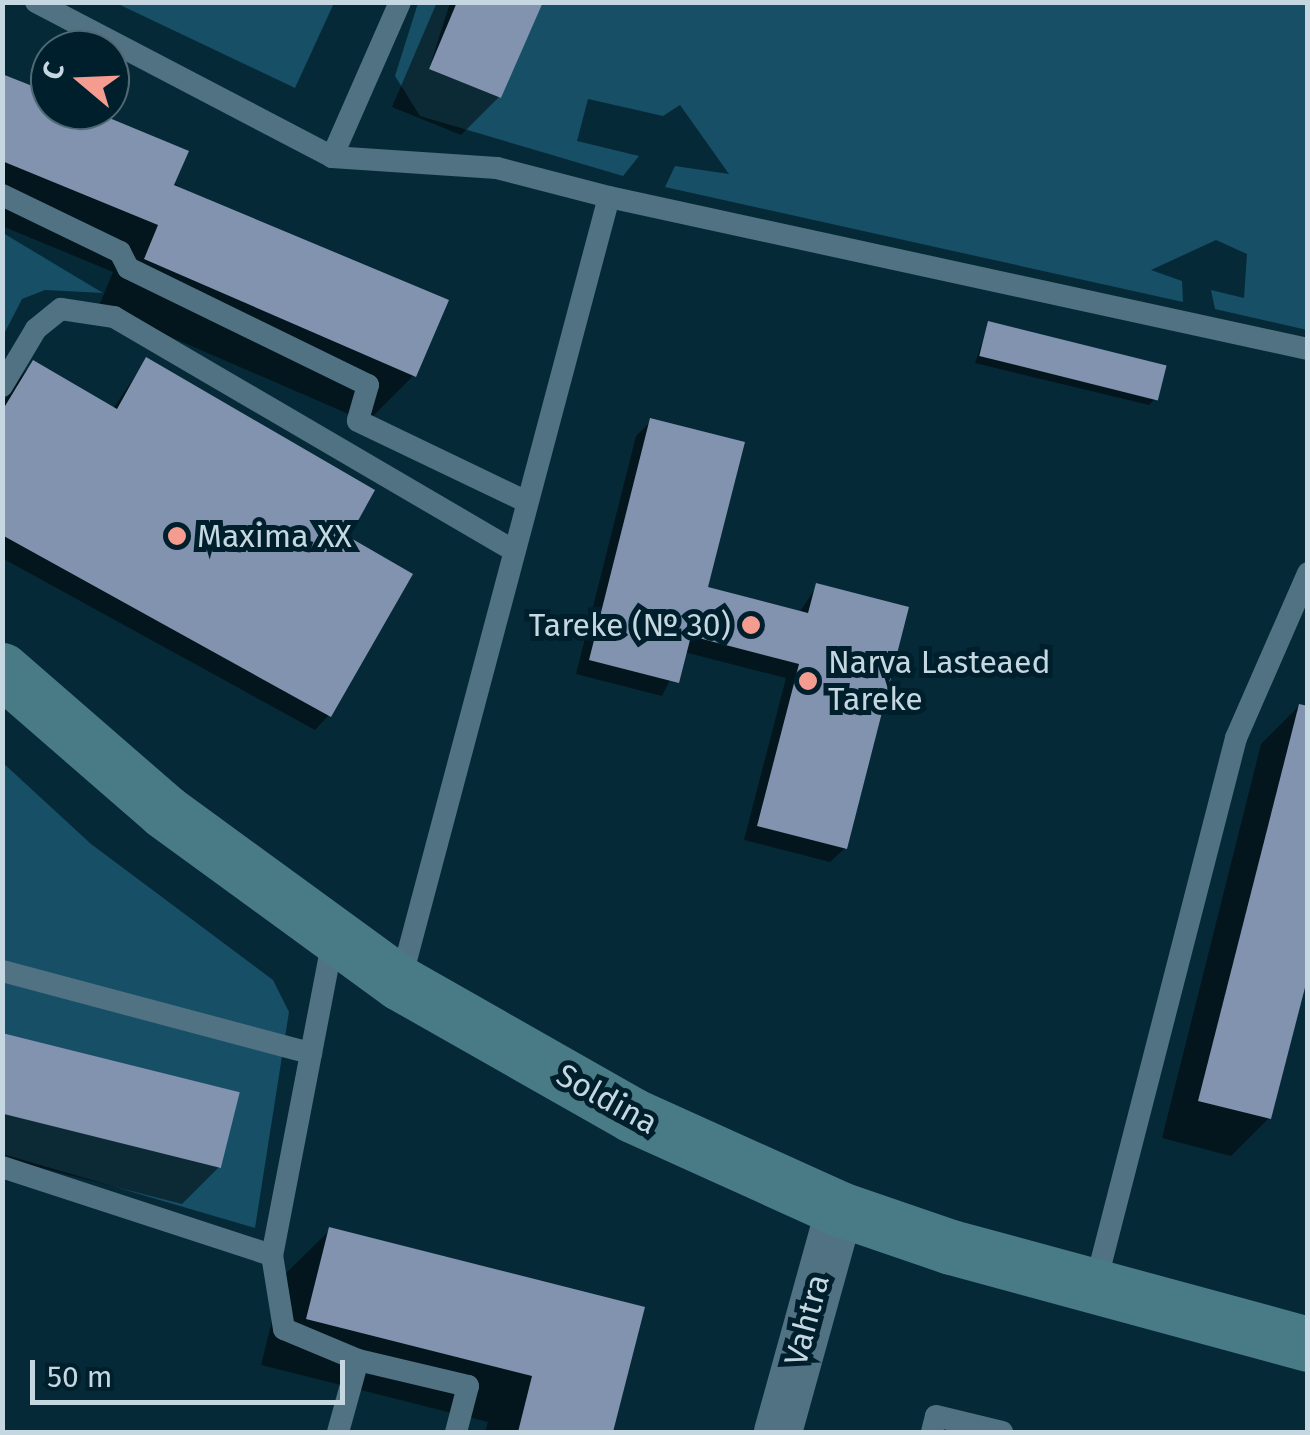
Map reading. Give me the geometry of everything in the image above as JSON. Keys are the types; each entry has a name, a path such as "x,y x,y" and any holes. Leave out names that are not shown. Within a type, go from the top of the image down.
{"street":[{"name":"Soldina","path":"2,670 164,811 400,983 649,1123 840,1209 1094,1292 1308,1344"},
{"name":"Vahtra","path":"778,1432 840,1209"}],"lane":[{"path":"36,2 332,157 497,168 609,197 1308,349"},
{"path":"332,157 400,2"},
{"path":"2,195 120,252 128,268 368,385 358,421 527,502"},
{"path":"400,983 609,197"},
{"path":"2,386 36,328 61,309 114,317 514,551"},
{"path":"1094,1292 1236,738 1308,573"},
{"path":"334,932 272,1255 284,1328 358,1360 468,1386 456,1432"},
{"path":"2,971 311,1052"},
{"path":"2,1166 272,1255"},
{"path":"338,1432 358,1360"},
{"path":"932,1432 936,1416 1002,1432"}],"shaded area":[{"path":"116,3 334,3 295,88"},
{"path":"418,3 450,3 429,69 501,98 541,3 1307,3 1307,330 1215,309 1211,290 1244,298 1247,254 1216,240 1151,270 1182,281 1183,302 665,187 675,166 729,174 680,105 663,116 588,99 577,141 639,156 623,176 420,116 395,76"},
{"path":"3,233 103,293 45,290 22,299 3,336"},
{"path":"2,762 91,844 273,980 289,1012 255,1228 3,1154"}],"building":[{"path":"457,2 543,2 501,98 429,69"},
{"path":"2,74 30,85 30,130 130,130 130,127 189,151 174,185 449,300 416,377 144,259 158,225 2,161"},
{"path":"988,321 1167,366 1158,400 979,356"},
{"name":"Maxima XX","path":"146,357 375,490 349,537 413,574 331,717 2,535 2,411 33,360 117,409"},
{"name":"Tareke (№ 30)","path":"650,418 745,442 708,587 808,613 816,583 909,607 847,849 757,826 799,664 691,636 679,683 589,660"},
{"path":"1299,704 1308,706 1308,976 1271,1119 1198,1101"},
{"path":"2,1033 240,1092 221,1168 2,1113"},
{"path":"329,1227 645,1307 613,1432 518,1432 532,1376 306,1319"}],"place":[{"name":"Maxima XX","path":"177,536"},
{"name":"Tareke (№ 30)","path":"751,625"},
{"name":"Narva Lasteaed Tareke","path":"808,681"}]}
